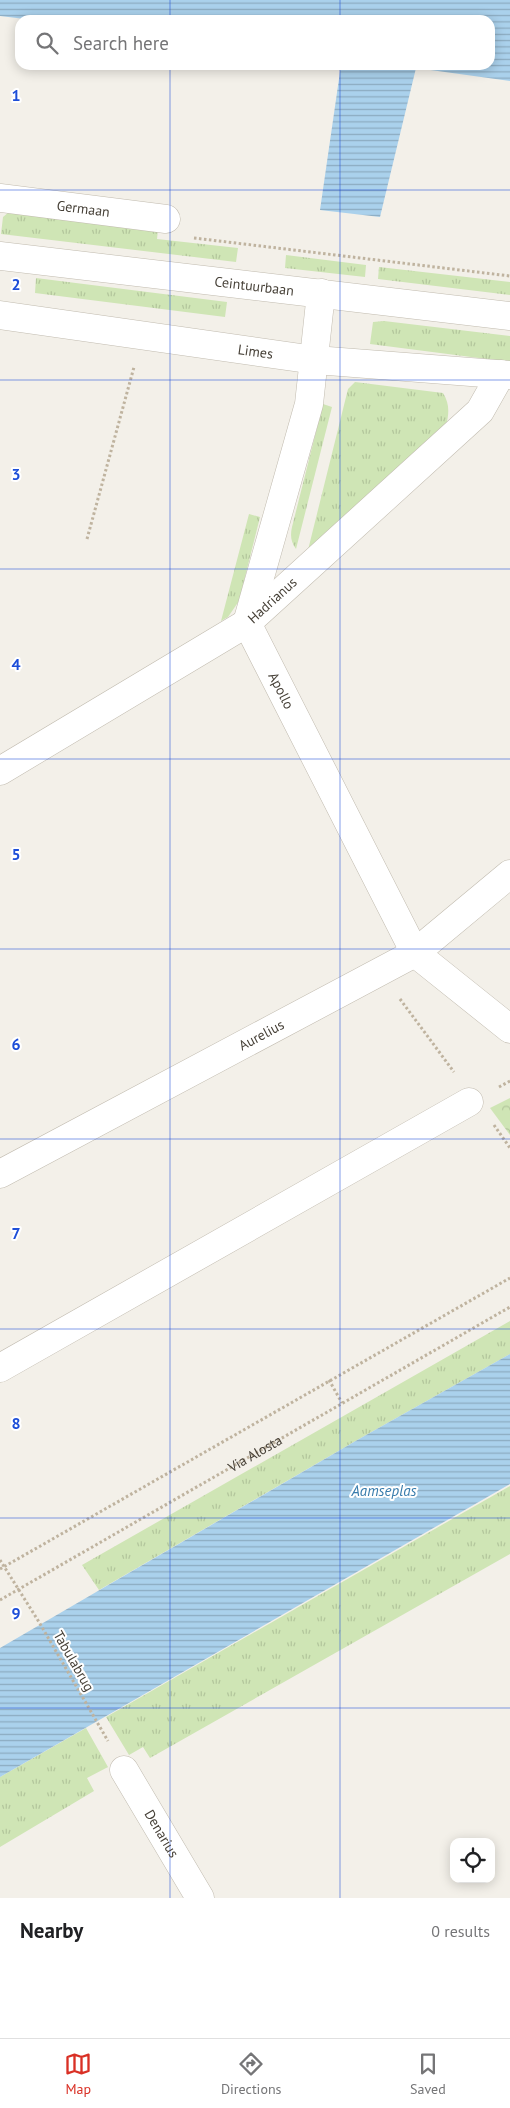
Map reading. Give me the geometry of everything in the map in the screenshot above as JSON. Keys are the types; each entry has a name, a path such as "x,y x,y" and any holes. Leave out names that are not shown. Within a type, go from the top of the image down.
{"street":[{"name":"Germaan","path":"0,198 166,219"},
{"name":"Ceintuurbaan","path":"0,256 321,292 510,316"},
{"path":"248,623 309,404 321,292"},
{"name":"Limes","path":"0,315 315,360 506,374"},
{"name":"Hadrianus","path":"0,771 248,623 480,411 506,374"},
{"name":"Apollo","path":"248,623 415,953 510,1029"},
{"name":"Aurelius","path":"0,1174 415,953 510,874"},
{"path":"0,1368 469,1102"},
{"name":"Denarius","path":"124,1770 200,1898"}],"path":[{"path":"166,219 164,235 510,276"},
{"path":"87,539 142,335"},
{"path":"380,972 457,1076"},
{"path":"493,1124 510,1148"},
{"name":"Via Alosta","path":"2,1568 510,1278"},
{"name":"Via Alosta","path":"0,1600 510,1307"},
{"path":"329,1380 342,1403"},
{"name":"Tabulabrug","path":"0,1560 2,1568 39,1622 109,1744"}],"green space":[{"path":"9,212 158,230 157,239 238,248 236,262 1,234 3,217"},
{"path":"286,255 366,265 365,277 285,268"},
{"path":"379,267 510,282 510,295 378,279"},
{"path":"36,278 227,302 225,317 35,293"},
{"path":"384,321 510,336 510,362 370,344 373,322"},
{"path":"355,382 443,393 448,409 446,426 308,550 348,389"},
{"path":"323,404 332,407 296,549 292,541 291,530"},
{"path":"249,514 260,517 239,601 228,617 221,621"},
{"path":"510,1098 510,1135 490,1108"},
{"path":"510,1321 510,1354 99,1590 82,1565"},
{"path":"510,1486 510,1554 150,1758 143,1747 129,1755 106,1717"},
{"path":"86,1728 108,1767 87,1778 94,1791 0,1847 0,1777"}],"water":[{"path":"0,0 510,0 510,81 430,70 495,70 495,15 15,15 15,18 0,16"},
{"path":"340,70 416,70 380,217 320,210"},
{"name":"Aamseplas","path":"510,1354 510,1484 0,1777 0,1648 359,1439"}]}
